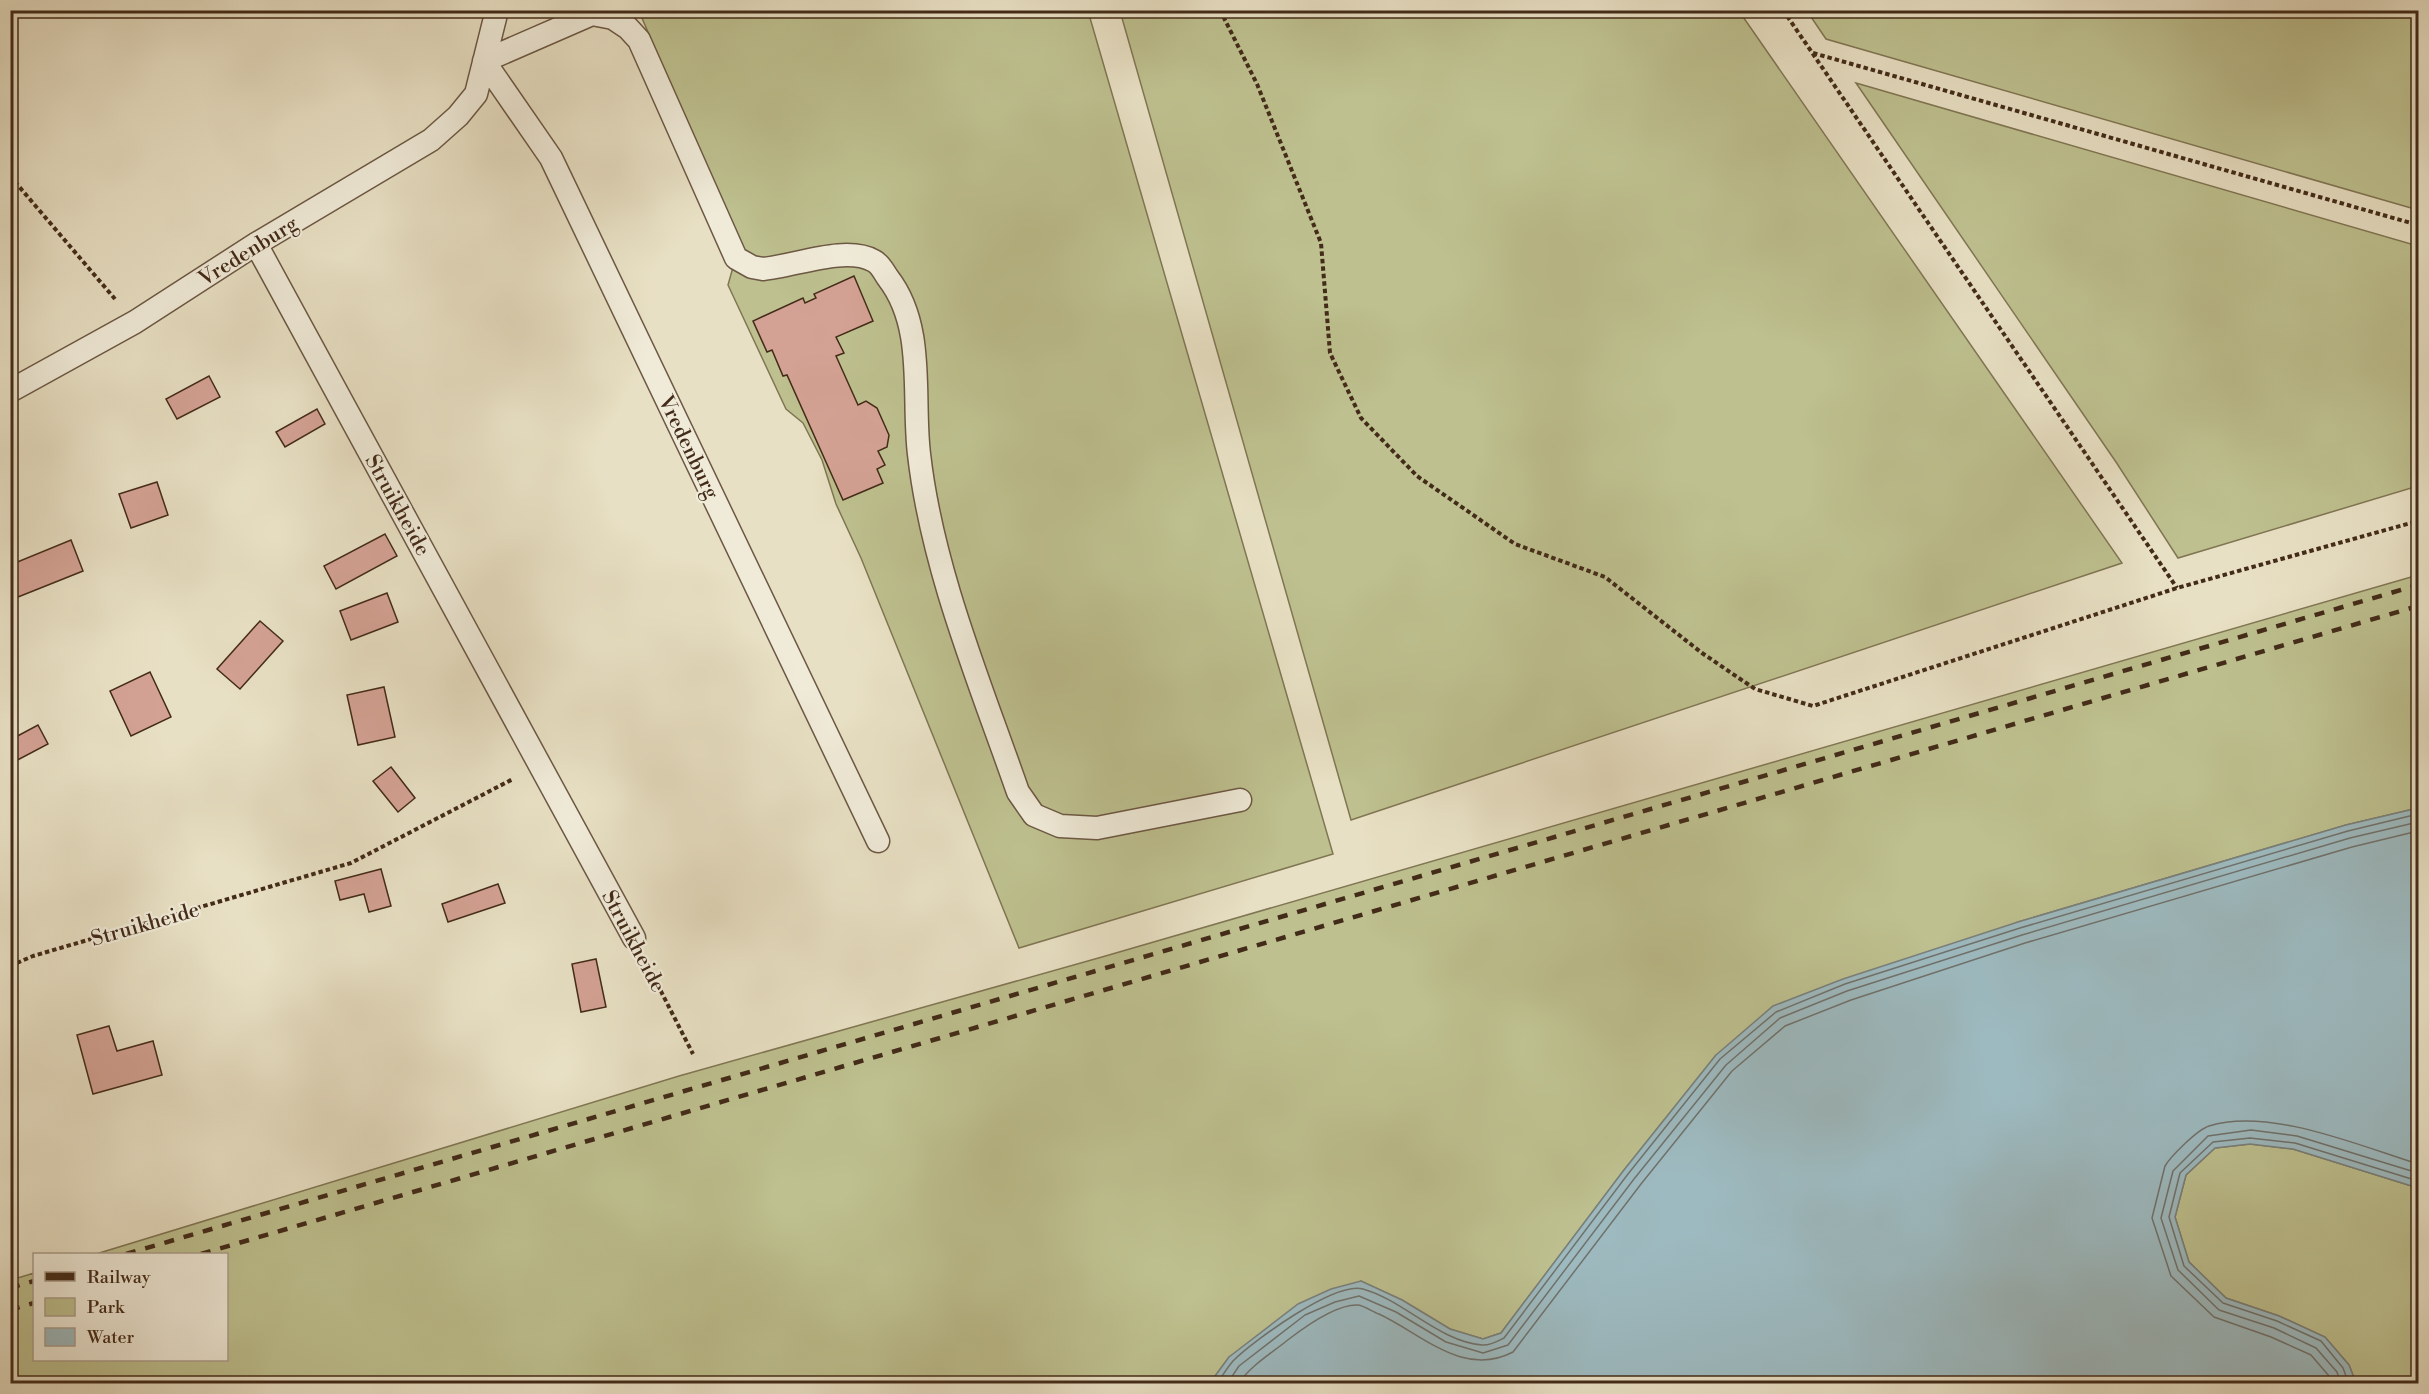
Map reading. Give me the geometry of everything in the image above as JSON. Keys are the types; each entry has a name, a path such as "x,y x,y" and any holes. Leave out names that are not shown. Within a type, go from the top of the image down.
{"lane":[{"name":"Vredenburg","path":"10,391 135,322 256,244 431,140 458,116 476,94 497,10"},
{"path":"484,61 592,14 613,18 628,28 639,40 736,258 752,267 763,269 833,256 858,255 876,261 894,285 905,310 913,341 919,453 928,510 946,581 1018,792 1034,815 1060,826 1097,828 1240,800"},
{"name":"Vredenburg","path":"484,61 551,158 878,841"},
{"name":"Struikheide","path":"256,244 634,938"}],"path":[{"path":"1220,10 1257,84 1321,243 1330,353 1361,418 1417,476 1515,544 1605,577 1702,653 1755,689 1813,706 2177,588 2418,520"},
{"path":"1783,10 2177,588"},
{"path":"1812,53 2418,225"},
{"path":"10,176 135,322"},
{"name":"Struikheide","path":"10,966 33,956 351,863 541,765"},
{"name":"Struikheide","path":"634,938 693,1054"}],"green space":[{"path":"639,11 1088,11 1333,854 1019,948 861,558 836,504 822,460 803,423 786,409 728,285 739,246"},
{"path":"1120,11 1739,11 2122,563 1351,820"},
{"path":"1807,11 2418,11 2418,210 1826,39"},
{"path":"1856,83 2418,246 2418,486 2178,558 2116,462"},
{"path":"2418,575 2418,808 2346,825 2018,922 1716,1055 1624,1170 1501,1333 1483,1339 1450,1329 1402,1300 1361,1281 1229,1357 1210,1383 11,1384 11,1280 33,1273 33,1361 228,1361 228,1253 99,1253 679,1076 1102,957"},
{"path":"2250,1144 2293,1149 2418,1188 2418,1383 2356,1383 2349,1365 2325,1337 2279,1316 2226,1298 2189,1262 2175,1217 2186,1175 2215,1148"}],"water":[{"path":"2418,808 2418,1188 2293,1149 2250,1144 2215,1148 2186,1175 2175,1217 2189,1262 2226,1298 2279,1316 2325,1337 2349,1365 2356,1383 1210,1383 1229,1357 1298,1304 1331,1289 1361,1281 1402,1300 1450,1329 1483,1339 1501,1333 1624,1170 1716,1055 1773,1006 1843,979 2018,922 2346,825"}],"building":[{"path":"854,276 873,321 836,337 844,353 836,356 858,405 866,401 877,408 889,435 887,447 878,451 885,465 877,469 883,483 843,500 787,375 783,376 772,350 767,352 753,321 803,298 805,303 816,298 814,294"},
{"path":"209,376 220,397 177,419 166,399"},
{"path":"317,409 325,424 285,447 276,432"},
{"path":"157,482 168,515 131,528 119,494"},
{"path":"385,534 397,556 336,589 324,566"},
{"path":"71,540 83,571 13,599 10,593 10,565"},
{"path":"387,593 398,622 351,640 340,611"},
{"path":"260,621 283,641 240,689 217,669"},
{"path":"150,672 171,717 131,736 110,691"},
{"path":"384,687 395,737 358,745 347,695"},
{"path":"38,725 48,744 10,764 10,740"},
{"path":"391,767 415,798 398,812 373,781"},
{"path":"381,869 391,906 369,912 364,894 340,900 335,881"},
{"path":"498,884 505,903 448,922 442,904"},
{"path":"596,959 606,1007 581,1012 572,964"},
{"path":"109,1026 117,1051 153,1041 162,1075 93,1094 77,1035"}],"railway":[{"path":"129,1253 2418,585"},
{"path":"204,1253 2418,606"},
{"path":"10,1288 33,1281"},
{"path":"10,1310 33,1303"}]}
